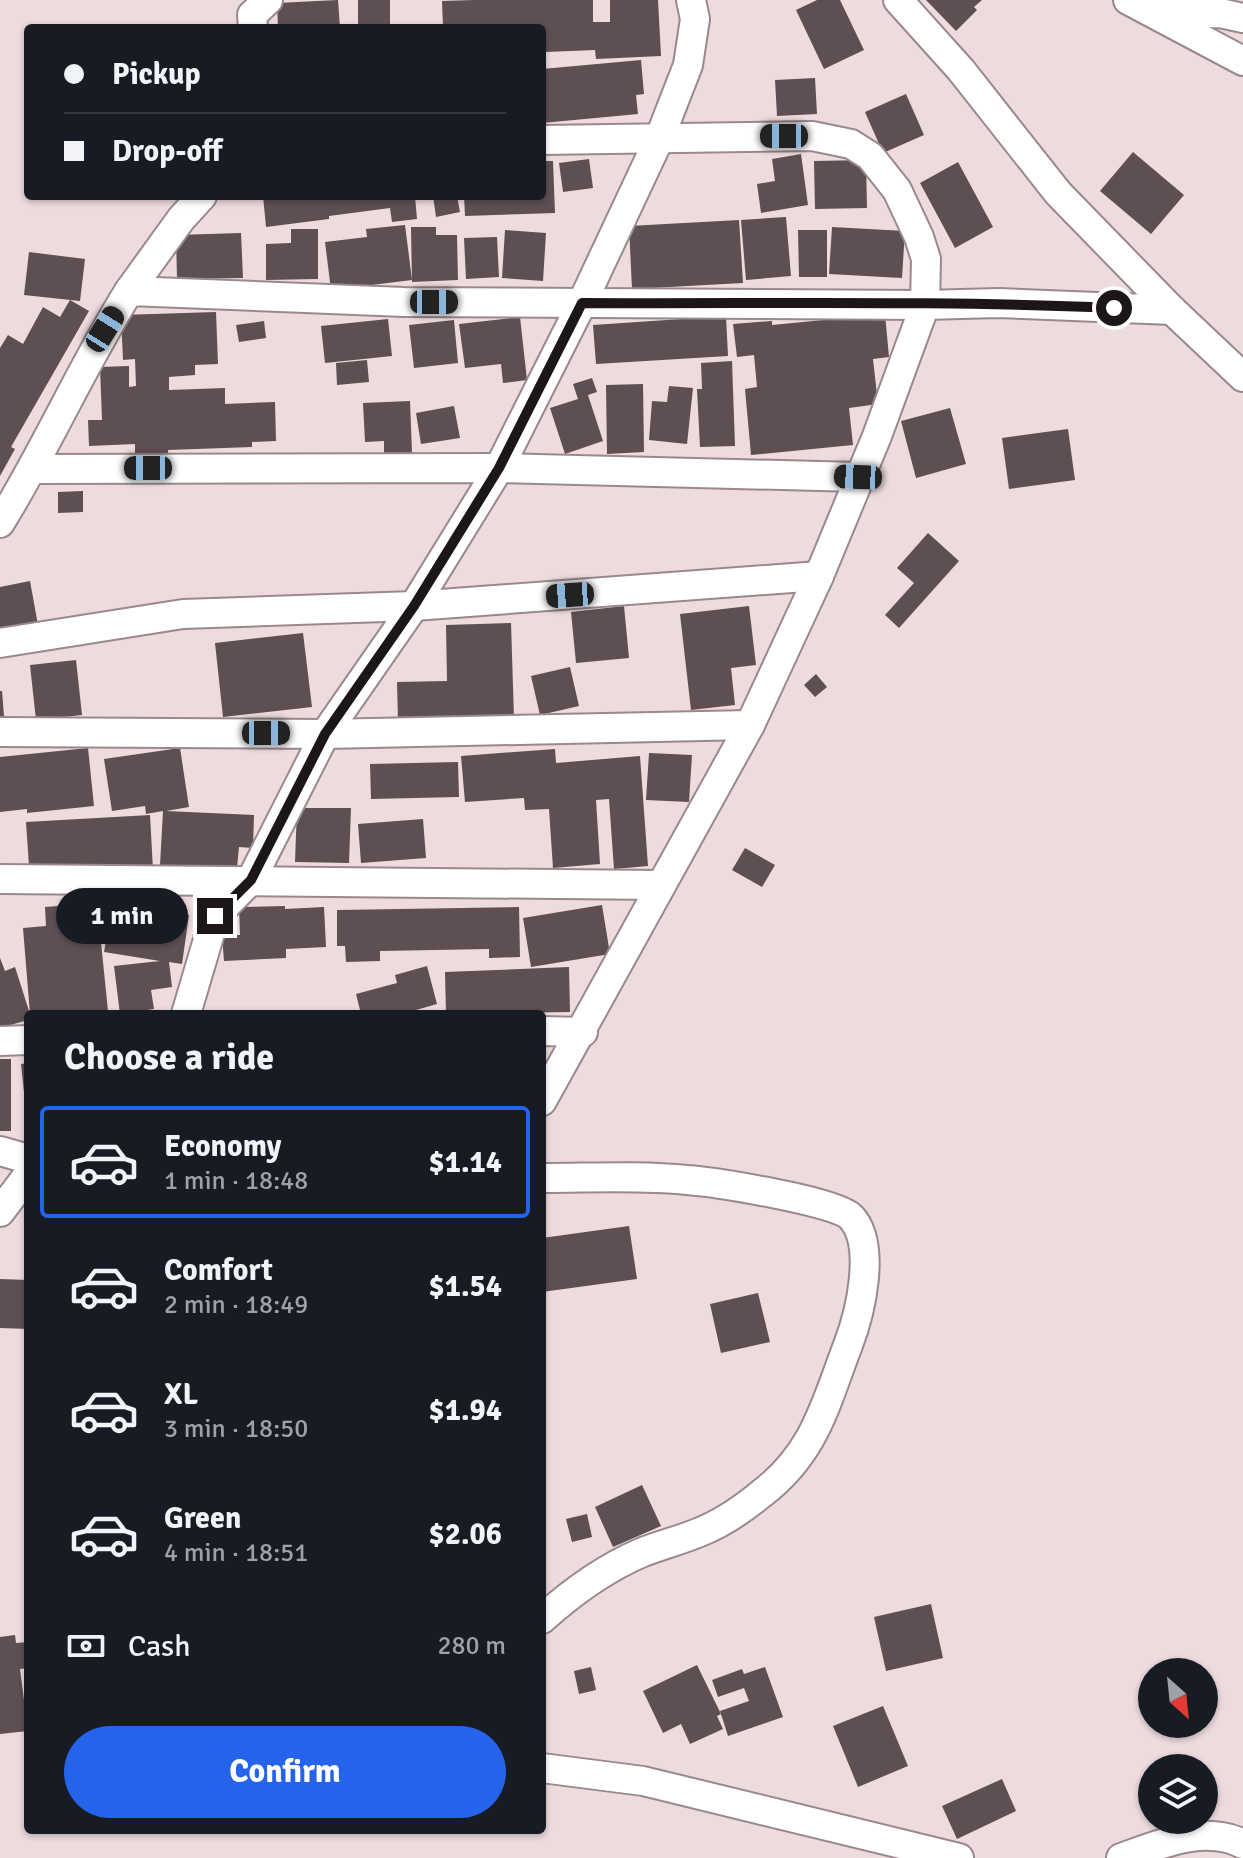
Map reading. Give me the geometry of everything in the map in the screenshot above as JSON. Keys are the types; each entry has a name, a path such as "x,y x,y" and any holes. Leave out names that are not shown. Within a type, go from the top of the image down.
{"street":[{"path":"253,24 252,15 268,0"},
{"path":"187,1010 215,916 251,880 325,734 414,606 499,468 582,303 660,137 688,65 695,19 691,0"},
{"path":"898,0 961,70 1058,193 1172,310 1243,377"},
{"path":"1140,7 1220,13 1243,18"},
{"path":"1140,7 1243,61"},
{"path":"546,140 812,136 851,144 884,170 910,216 926,259 925,305 877,436 819,576 750,725 546,1094"},
{"path":"0,523 33,469 86,362 129,291 174,227 198,200"},
{"path":"129,291 404,302 998,303 1172,310"},
{"path":"33,469 499,468 858,477"},
{"path":"0,643 183,614 414,606 819,576"},
{"path":"0,732 325,734 750,725"},
{"path":"0,879 661,885"},
{"path":"546,1031 583,1032"},
{"path":"0,1041 24,1040"},
{"path":"0,1151 24,1158"},
{"path":"546,1178 687,1179 825,1204 851,1216 861,1236 866,1261 856,1325 814,1433 789,1469 761,1494 703,1531 643,1552 603,1572 546,1616"},
{"path":"0,1212 24,1180"},
{"path":"546,1769 672,1787 959,1858"},
{"path":"1121,1858 1160,1844 1200,1835 1243,1844"}],"building":[{"path":"338,0 340,24 278,24 277,3"},
{"path":"358,0 390,0 390,24 358,24"},
{"path":"593,0 593,22 610,22 610,0 658,0 661,56 596,59 595,50 546,52 546,24 443,24 442,1"},
{"path":"817,0 840,0 864,50 824,69 796,10"},
{"path":"926,0 982,0 974,7 977,10 956,31"},
{"path":"641,60 644,94 636,95 638,114 546,123 546,69"},
{"path":"815,78 817,114 777,116 775,80"},
{"path":"906,94 924,135 883,153 865,112"},
{"path":"1133,152 1184,195 1151,234 1100,191"},
{"path":"801,154 808,205 761,213 757,184 775,181 772,159"},
{"path":"589,159 593,188 563,192 559,163"},
{"path":"866,160 867,208 815,209 814,161"},
{"path":"546,161 553,161 555,213 465,216 464,200 546,200"},
{"path":"958,162 993,227 955,248 920,183"},
{"path":"263,200 415,200 417,219 392,222 390,208 266,227"},
{"path":"434,200 458,200 460,212 436,217"},
{"path":"786,217 791,276 746,280 741,220"},
{"path":"739,220 743,283 632,289 629,226"},
{"path":"405,225 412,280 331,290 325,242 367,237 366,229"},
{"path":"411,227 436,227 436,235 457,235 458,280 412,282"},
{"path":"832,227 905,231 902,278 829,274"},
{"path":"291,229 318,229 318,279 266,280 266,244 291,243"},
{"path":"505,230 546,233 543,281 502,278"},
{"path":"798,230 827,230 827,277 799,277"},
{"path":"241,233 243,278 177,279 176,235"},
{"path":"497,237 499,277 466,279 464,238"},
{"path":"29,252 85,259 80,301 24,295"},
{"path":"70,300 89,311 11,447 15,449 0,476 0,348 8,335 23,344 43,307 60,317"},
{"path":"216,312 218,364 195,365 195,375 169,377 169,390 225,388 225,404 275,402 276,441 252,442 252,447 135,454 135,444 89,446 88,420 102,420 100,367 129,366 129,387 136,386 135,359 123,360 121,315"},
{"path":"885,314 889,357 873,359 878,404 849,408 853,445 751,455 745,389 757,387 754,355 737,357 733,324 772,321 772,325"},
{"path":"726,316 728,356 596,364 593,325"},
{"path":"520,317 527,380 503,383 501,364 465,368 459,324"},
{"path":"388,319 392,356 325,363 321,326"},
{"path":"454,320 458,363 414,368 409,325"},
{"path":"264,321 266,338 239,342 236,325"},
{"path":"367,360 369,382 337,385 336,363"},
{"path":"732,361 735,446 700,447 697,389 702,389 701,363"},
{"path":"592,378 597,392 588,395 603,441 565,454 550,408 578,399 573,384"},
{"path":"643,384 644,452 607,454 606,385"},
{"path":"669,386 693,388 687,444 649,440 652,401 667,402"},
{"path":"410,401 412,453 384,454 384,441 365,442 363,403"},
{"path":"454,406 460,438 421,444 416,413"},
{"path":"950,408 966,464 916,478 901,421"},
{"path":"1068,429 1075,480 1009,489 1002,438"},
{"path":"83,491 83,512 58,513 58,492"},
{"path":"928,533 959,561 899,628 885,615 914,583 897,568"},
{"path":"30,581 38,625 0,632 0,587"},
{"path":"624,606 629,658 576,663 571,612"},
{"path":"749,606 756,665 731,668 735,705 691,710 680,614"},
{"path":"511,623 514,718 398,722 397,682 447,681 446,625"},
{"path":"303,633 312,707 223,717 215,643"},
{"path":"76,660 82,715 36,720 30,665"},
{"path":"570,667 579,706 540,715 531,676"},
{"path":"816,674 827,687 815,697 804,685"},
{"path":"2,691 4,716 0,716"},
{"path":"88,748 94,806 27,813 27,809 0,812 0,757"},
{"path":"180,748 189,807 166,811 254,815 253,848 239,847 237,868 160,865 163,811 146,814 145,806 112,811 104,759"},
{"path":"555,749 556,763 640,756 648,866 614,869 609,799 596,800 600,864 553,868 549,809 525,810 524,798 465,802 461,756"},
{"path":"649,753 692,755 689,802 646,800"},
{"path":"458,762 459,797 371,799 370,764"},
{"path":"297,808 351,808 349,863 295,862"},
{"path":"150,815 153,870 61,875 61,864 29,866 26,822"},
{"path":"423,819 426,858 361,863 358,824"},
{"path":"745,848 775,865 762,887 732,870"},
{"path":"97,903 108,1010 30,1010 23,928 46,926 45,907"},
{"path":"602,905 610,954 531,967 523,918"},
{"path":"285,906 285,909 324,907 326,947 286,949 286,958 224,961 222,935 240,935 239,907"},
{"path":"519,907 520,957 489,958 489,949 380,951 380,961 346,962 345,946 337,946 337,910"},
{"path":"149,909 189,915 182,964 169,962 172,987 151,990 154,1009 120,1010 114,966 160,961 104,952 111,911 147,916"},
{"path":"0,958 5,971 15,967 29,1010 24,1010 24,1021 0,1028"},
{"path":"427,966 437,1004 416,1010 360,1010 356,994 397,983 395,975"},
{"path":"569,967 570,1012 446,1010 445,972"},
{"path":"0,1059 11,1059 11,1131 0,1131"},
{"path":"21,1064 24,1064 24,1092"},
{"path":"629,1226 637,1279 546,1291 546,1237"},
{"path":"0,1279 24,1280 24,1329 0,1328"},
{"path":"758,1293 770,1342 721,1353 710,1304"},
{"path":"642,1485 661,1526 613,1547 595,1507"},
{"path":"587,1514 592,1537 572,1542 566,1519"},
{"path":"931,1604 943,1658 886,1671 874,1617"},
{"path":"15,1635 16,1643 24,1642 24,1668 20,1669 24,1731 0,1734 0,1637"},
{"path":"697,1665 721,1714 717,1716 723,1729 690,1744 681,1724 663,1733 643,1691"},
{"path":"591,1667 596,1690 579,1694 574,1671"},
{"path":"765,1667 783,1717 728,1736 720,1711 749,1701 744,1688 718,1697 712,1680 742,1669 744,1674"},
{"path":"883,1706 908,1766 858,1787 833,1726"},
{"path":"1002,1779 1016,1811 957,1839 942,1806"}],"route":[{"path":"215,916 251,880 325,734 414,606 499,468 582,303 998,303 1114,308"}]}
